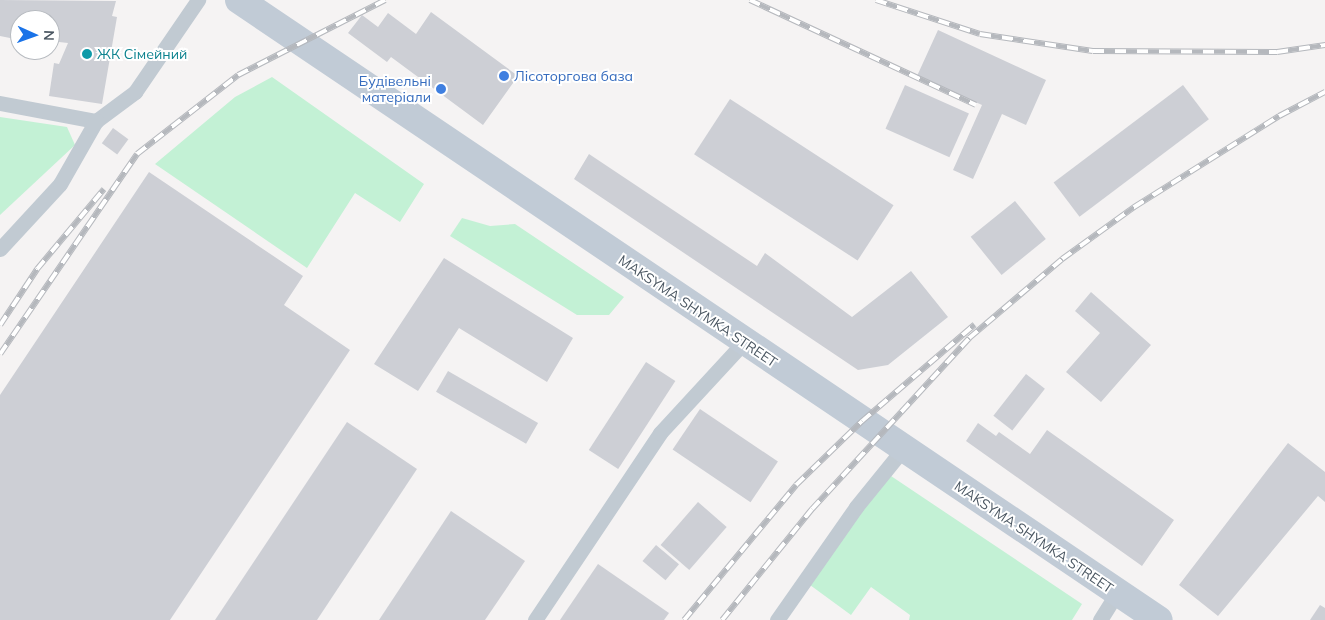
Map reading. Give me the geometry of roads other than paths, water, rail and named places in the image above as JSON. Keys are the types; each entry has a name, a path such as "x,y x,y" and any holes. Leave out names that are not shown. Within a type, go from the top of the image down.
{"main road":[{"name":"MAKSYMA SHYMKA STREET","path":"239,0 1159,620"}],"lane":[{"path":"0,249 60,184 96,121 135,92 198,0"},
{"path":"0,103 96,121"},
{"path":"535,620 660,433 744,342"},
{"path":"777,620 856,507 903,449"},
{"path":"1100,620 1117,593"}],"railway":[{"path":"0,354 137,154 238,75 385,0"},
{"path":"750,0 976,105"},
{"path":"876,0 980,34 1093,51 1277,52 1325,45"},
{"path":"722,620 812,509 969,338 1062,259 1134,207 1279,116 1325,92"},
{"path":"0,325 37,269 104,189"},
{"path":"684,620 796,485 862,421 974,325"}],"place":[{"name":"ЖК Сімейний","path":"87,54"},
{"name":"Лісоторгова база","path":"504,76"},
{"name":"Будівельні матеріали","path":"441,89"}]}
